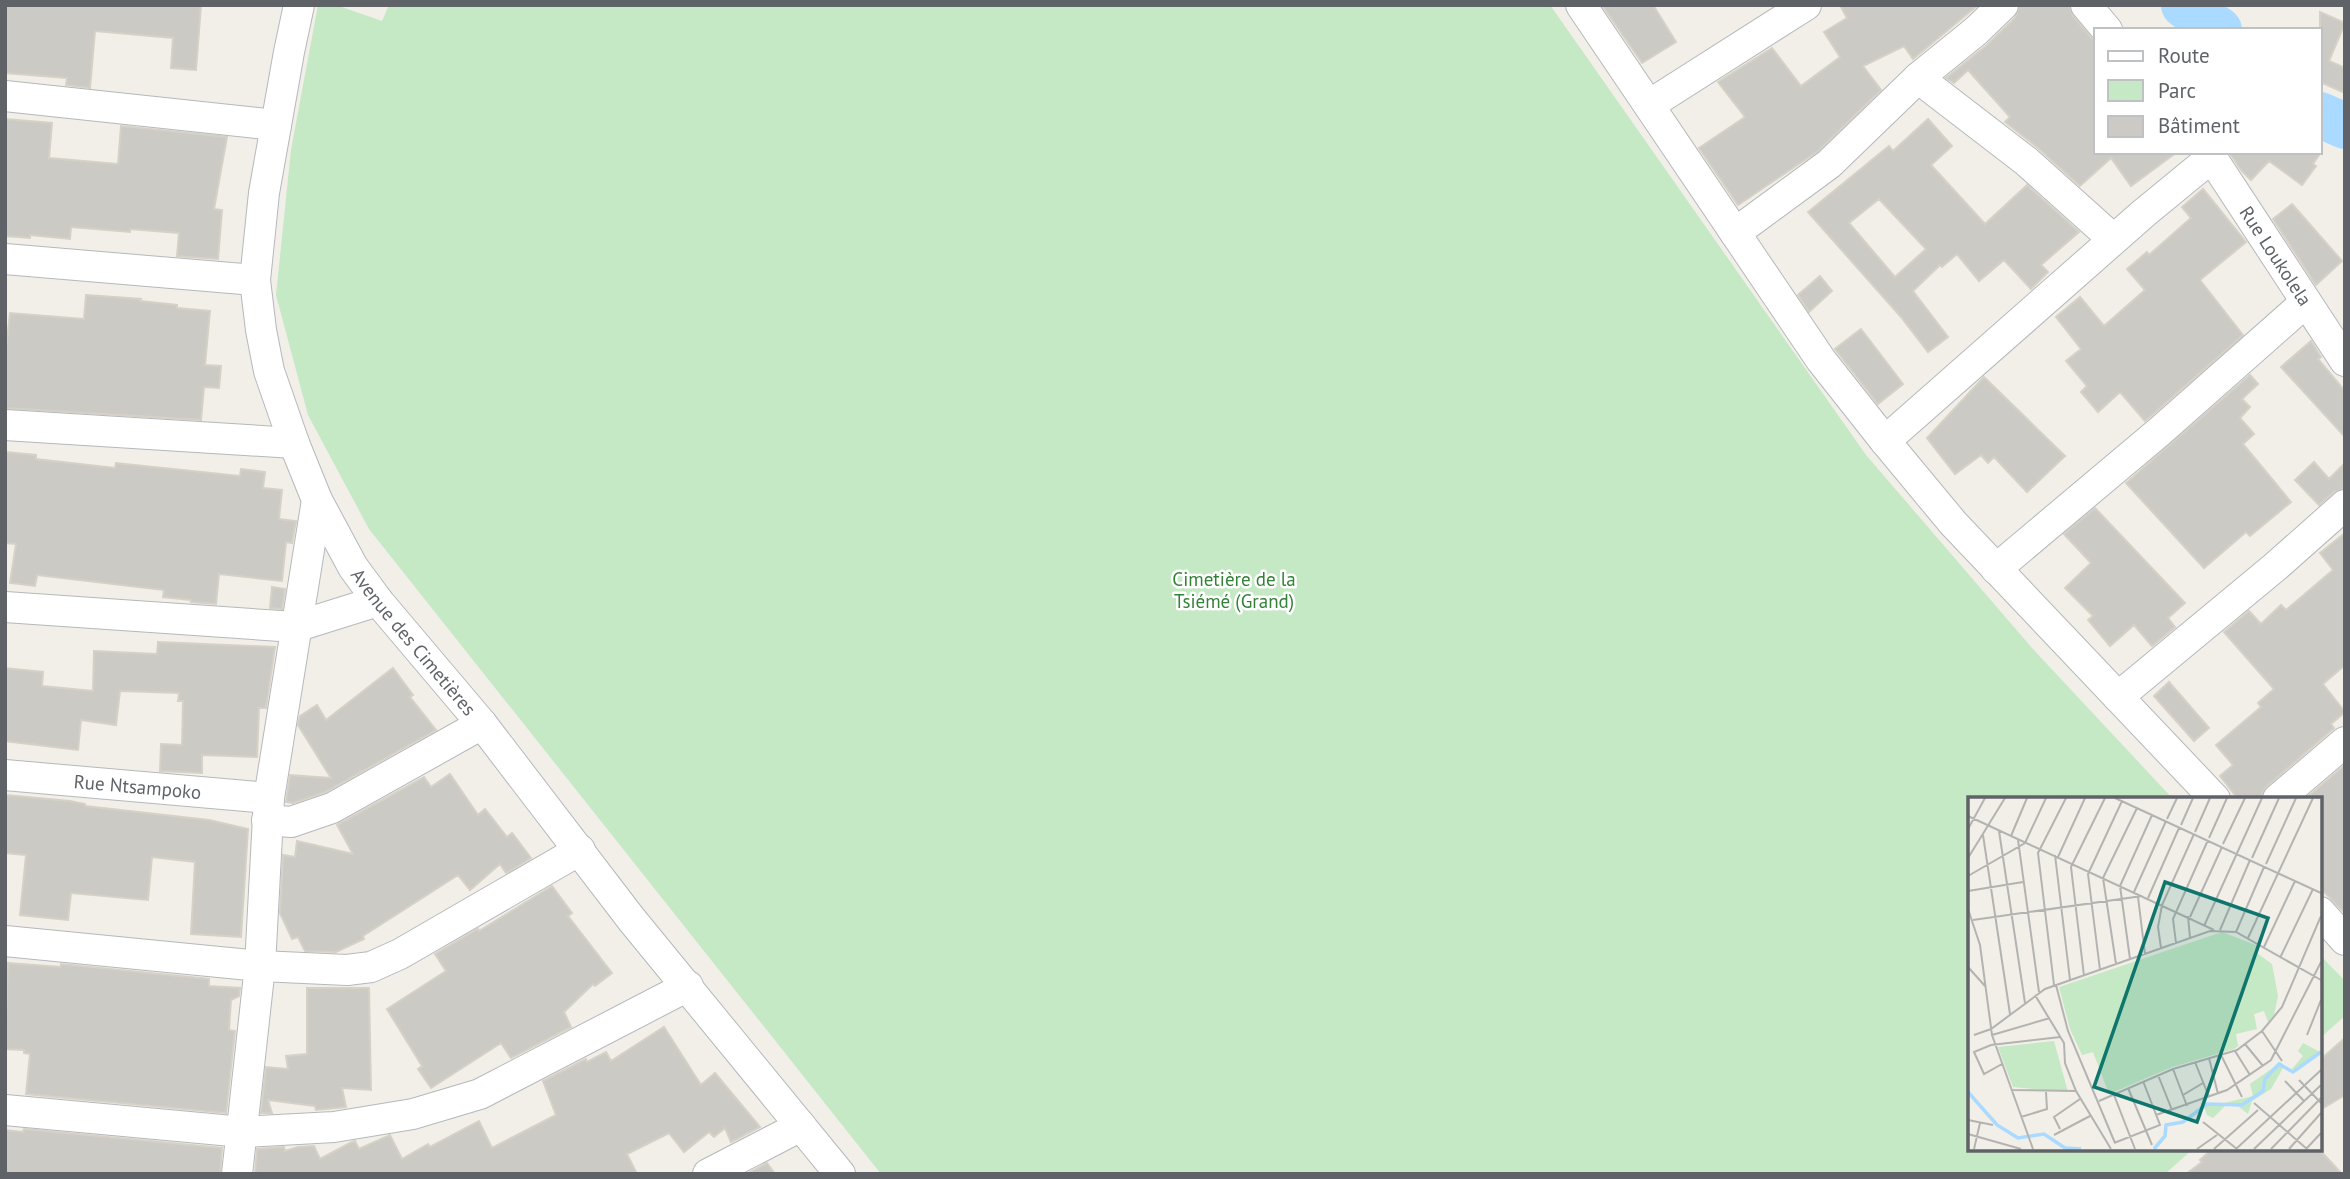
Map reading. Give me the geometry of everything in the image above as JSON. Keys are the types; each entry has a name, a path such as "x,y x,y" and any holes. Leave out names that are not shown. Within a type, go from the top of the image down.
{"street":[{"name":"Avenue des Cimetières","path":"299,5 264,193 255,280 269,371 317,500 347,558 378,601 482,724 632,920 840,1174"},
{"path":"1581,5 1821,360 1885,441 1953,523 2213,797"},
{"path":"1649,105 1806,5"},
{"path":"1735,233 1829,164 1918,78 1976,31 2003,5"},
{"path":"2086,5 2104,28"},
{"path":"1918,78 2026,161 2113,239"},
{"path":"5,96 276,125"},
{"path":"1885,441 2210,155"},
{"name":"Rue Loukolela","path":"2210,155 2345,361"},
{"path":"5,259 255,280"},
{"path":"1996,569 2159,432 2306,302"},
{"path":"5,425 294,443"},
{"path":"237,1174 260,965 268,809 317,500"},
{"path":"2118,697 2275,567 2345,505"},
{"path":"5,607 295,627 378,601"},
{"name":"Rue Ntsampoko","path":"5,775 268,809 291,822 332,808 482,724"},
{"path":"2280,797 2345,742"},
{"path":"5,941 260,965 346,970 371,967 400,954 580,850"},
{"path":"2322,914 2345,940"},
{"path":"5,1110 243,1132 334,1127 400,1116 480,1094 688,986"},
{"path":"708,1174 801,1126"}],"green space":[{"name":"Cimetière de la Tsiémé (Grand)","path":"318,5 336,5 382,21 389,5 1550,5 1866,455 2032,648 2171,797 1968,797 1968,1151 2191,1151 2165,1174 881,1174 369,529 308,415 276,295 291,150"},
{"path":"2322,957 2345,981 2345,1016 2322,1036"}],"building":[{"path":"5,5 201,5 196,70 171,68 173,38 95,31 90,88 66,85 67,78 5,73"},
{"path":"1602,5 1653,5 1676,42 1642,63"},
{"path":"1840,5 1978,5 1913,59 1904,46 1863,66 1881,90 1818,151 1738,205 1699,148 1745,117 1718,82 1772,48 1801,86 1840,57 1824,32 1847,18"},
{"path":"2020,5 2069,5 2073,16 2094,41 2094,154 2174,154 2131,186 2111,158 2080,186 2005,122 2010,117 1968,70 1954,83 1946,78 2015,18"},
{"path":"2320,12 2345,23 2329,61 2345,68 2345,93 2322,83"},
{"path":"5,119 52,123 49,158 118,164 121,126 227,137 214,209 222,210 218,259 177,256 179,233 71,227 70,239 30,235 30,238 5,236"},
{"path":"1928,119 1952,146 1931,165 1985,224 2027,185 2079,232 2041,265 2048,272 2031,289 2004,260 1979,281 1957,254 1942,267 1940,265 1913,291 1948,337 1928,352 1901,317 1808,212 1889,146 1893,151","holes":["1879,199 1926,249 1895,277 1849,223"]},
{"path":"2230,154 2320,154 2313,164 2316,166 2302,185 2269,161 2251,180"},
{"path":"2203,189 2246,242 2200,280 2243,335 2145,421 2120,392 2098,412 2081,392 2087,386 2066,361 2081,349 2056,317 2080,297 2104,326 2145,290 2127,269 2147,252 2149,255 2191,218 2182,207"},
{"path":"2292,204 2342,261 2316,285 2273,219"},
{"path":"1820,276 1832,291 1809,312 1798,295"},
{"path":"86,295 141,299 140,301 177,305 177,308 210,311 205,365 221,366 219,388 204,387 201,420 5,408 5,359 10,313 84,319"},
{"path":"1861,329 1903,384 1878,404 1835,349"},
{"path":"2311,341 2321,357 2318,359 2345,391 2345,437 2281,367"},
{"path":"2250,375 2258,384 2242,399 2250,407 2240,418 2254,434 2243,444 2291,502 2250,536 2246,532 2204,568 2126,483"},
{"path":"1984,377 2065,456 2027,492 1994,457 1988,463 1981,455 1955,474 1927,438"},
{"path":"5,452 36,455 36,459 115,468 116,463 240,476 241,469 265,472 263,488 282,490 279,519 296,521 292,543 286,542 282,581 219,574 216,604 163,597 164,590 37,575 35,586 10,583 16,544 5,543"},
{"path":"2314,462 2329,479 2345,463 2345,488 2334,492 2319,505 2295,480"},
{"path":"2095,508 2185,603 2168,618 2175,627 2152,646 2134,625 2110,646 2088,620 2093,616 2065,588 2091,563 2064,534"},
{"path":"2345,533 2345,665 2323,684 2345,712 2331,724 2334,728 2267,786 2261,797 2236,797 2220,776 2233,765 2216,745 2261,707 2258,703 2274,689 2224,632 2249,611 2261,624 2281,605 2286,610 2333,570 2320,553"},
{"path":"272,587 285,589 282,609 270,608"},
{"path":"158,642 275,647 266,708 259,708 257,757 202,755 202,773 160,771 161,744 182,745 183,701 178,701 179,693 120,691 116,725 81,720 78,750 5,741 5,668 43,672 42,686 93,691 94,651 157,654"},
{"path":"393,668 413,695 410,697 436,730 325,792 293,803 286,802 290,775 331,778 298,725 300,716 317,705 326,720"},
{"path":"2169,682 2209,728 2194,741 2154,696"},
{"path":"2345,765 2345,913 2322,890 2322,797 2307,797"},
{"path":"450,774 478,815 485,809 507,837 512,833 531,858 506,873 500,864 470,890 458,875 363,936 364,939 336,952 305,951 298,937 292,939 280,913 283,855 295,857 297,841 353,854 337,825 424,777 431,787"},
{"path":"5,795 209,820 248,829 241,937 191,934 195,862 152,857 148,900 71,893 68,920 20,915 26,855 5,853"},
{"path":"552,886 572,913 568,916 612,973 595,986 593,984 564,1012 571,1027 511,1058 501,1043 431,1088 418,1069 422,1066 387,1009 446,971 435,954 478,929 479,931"},
{"path":"8,963 61,967 61,964 209,979 209,986 240,988 239,996 231,1000 229,1030 235,1031 226,1113 26,1094 30,1054 24,1053 24,1050 5,1049"},
{"path":"307,988 369,988 371,1090 342,1088 346,1107 316,1110 315,1106 268,1100 272,1113 261,1113 266,1067 288,1069 286,1056 307,1054"},
{"path":"664,1027 701,1085 715,1073 760,1127 731,1142 725,1128 714,1137 709,1132 684,1152 669,1133 627,1154 637,1174 255,1174 257,1149 284,1147 285,1151 314,1146 320,1159 352,1142 355,1141 359,1149 390,1135 402,1159 479,1121 492,1148 556,1115 543,1081 606,1052 611,1061"},
{"path":"2345,1038 2345,1095 2322,1109 2322,1058"},
{"path":"24,1129 222,1148 220,1174 5,1174 5,1130 23,1132"},
{"path":"2210,1151 2321,1151 2342,1174 2186,1174 2202,1162 2200,1160"},
{"path":"767,1163 775,1174 747,1174"}],"waterway":[{"path":"2184,5 2216,28"},
{"path":"2322,116 2345,126"}]}
